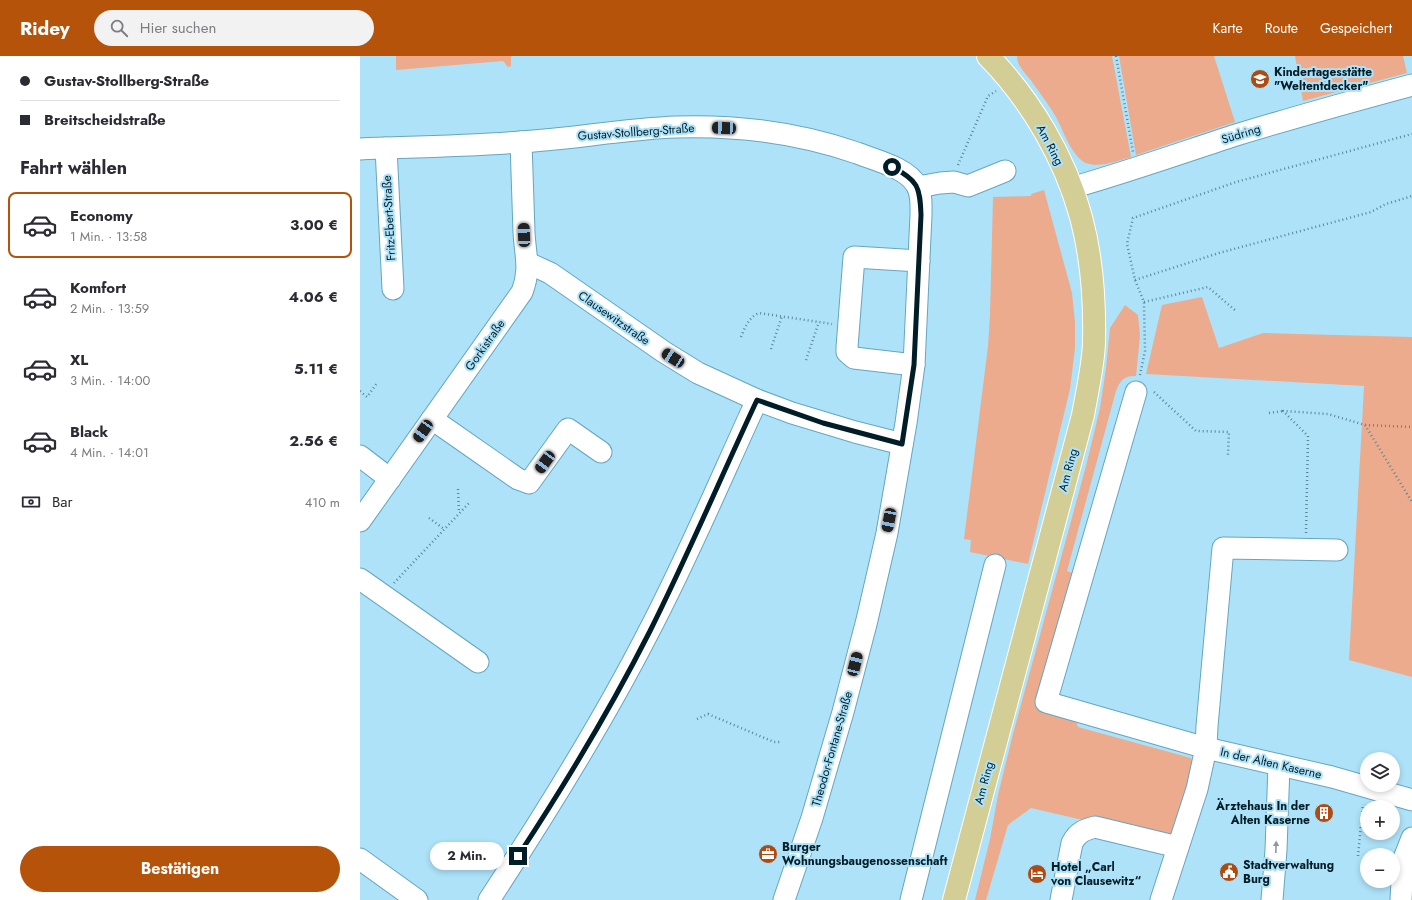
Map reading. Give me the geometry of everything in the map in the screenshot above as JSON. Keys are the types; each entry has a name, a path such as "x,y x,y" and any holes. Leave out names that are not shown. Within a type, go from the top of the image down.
{"main road":[{"name":"Am Ring","path":"954,900 1018,654 1083,415 1094,345 1094,317 1088,251 1081,217 1071,188 1044,130 1029,106 1010,80 988,56"}],"street":[{"name":"Südring","path":"1071,188 1120,174 1244,133 1412,85"},
{"name":"Gustav-Stollberg-Straße","path":"360,149 521,142 675,127 729,128 765,131 824,143 879,161 901,171 913,180 918,187"},
{"name":"Gorkistraße","path":"360,521 522,292 526,281 528,263 524,235 521,142"},
{"name":"Fritz-Ebert-Straße","path":"386,148 393,289"},
{"path":"918,187 954,182 968,186 1005,171"},
{"name":"Theodor-Fontane-Straße","path":"784,900 812,818 843,712 867,620 885,540 914,365 921,215 921,198 918,187"},
{"path":"914,365 854,358 847,352 854,257 919,261"},
{"name":"Clausewitzstraße","path":"528,263 550,273 682,364 698,373 757,400 823,423 902,444"},
{"path":"1136,392 1046,702 1206,748 1223,548 1337,550"},
{"path":"489,900 553,802 624,679 672,586 757,400"},
{"path":"432,419 518,479 529,483 568,429 600,452"},
{"path":"360,456 390,479"},
{"path":"911,900 995,565"},
{"path":"360,579 478,662"},
{"name":"In der Alten Kaserne","path":"1161,900 1197,790 1206,748 1332,777 1412,800"},
{"path":"1272,900 1276,850 1279,765"},
{"path":"1060,900 1072,843 1077,834 1084,829 1095,826 1178,847"},
{"path":"1401,900 1403,861 1412,838"},
{"path":"360,859 417,900"}],"path":[{"path":"1116,56 1136,168"},
{"path":"955,168 988,96 1010,80"},
{"path":"1228,455 1229,432 1196,431 1155,392 1136,392 1145,351 1144,302 1135,280 1127,244 1132,218 1236,182 1412,134"},
{"path":"1135,280 1226,251 1371,212 1386,204 1412,196"},
{"path":"1144,302 1208,287 1236,311"},
{"path":"741,337 746,324 759,312 849,327"},
{"path":"772,349 782,316"},
{"path":"806,360 818,322"},
{"path":"360,391 367,397 377,383"},
{"path":"1283,411 1308,436 1306,549"},
{"path":"1269,413 1283,411 1328,414 1365,425 1412,427"},
{"path":"1365,425 1412,502"},
{"path":"458,490 459,514"},
{"path":"383,595 470,502"},
{"path":"429,518 444,529"},
{"path":"697,719 708,714 774,742 780,742"},
{"path":"1358,856 1360,838"}],"shaded area":[{"path":"396,56 511,56 511,66 508,67 503,61 396,70"},
{"path":"1017,56 1112,56 1131,157 1097,165 1086,163 1081,160 1072,149 1056,117 1020,67"},
{"path":"1119,56 1214,56 1235,122 1136,155"},
{"path":"1295,56 1403,56 1407,73 1303,101"},
{"path":"1044,190 1072,293 1075,322 1075,348 1070,389 1028,564 970,552 971,540 964,539 988,346 993,197 1031,196 1031,194"},
{"path":"1202,297 1219,348 1263,333 1412,337 1412,677 1349,660 1364,386 1146,374 1162,305"},
{"path":"1125,305 1138,315 1140,336 1136,376 1129,376 1123,379 1116,391 1067,571 1077,575 1035,705 1075,718 1078,727 1191,758 1194,769 1176,832 1164,839 1031,808 1008,825 986,900 975,900 1013,734 1086,466 1100,408 1110,328"}],"place":[{"name":"Kindertagesstätte \"Weltentdecker\"","path":"1260,79"},
{"name":"Ärztehaus In der Alten Kaserne","path":"1324,813"},
{"name":"Burger Wohnungsbaugenossenschaft","path":"768,854"},
{"name":"Stadtverwaltung Burg","path":"1229,872"},
{"name":"Hotel „Carl von Clausewitz“","path":"1037,874"}],"route":[{"path":"518,856 553,802 624,679 649,632 672,586 757,400 823,423 902,444 914,365 921,198 918,187 913,180 901,171 892,167"}]}
